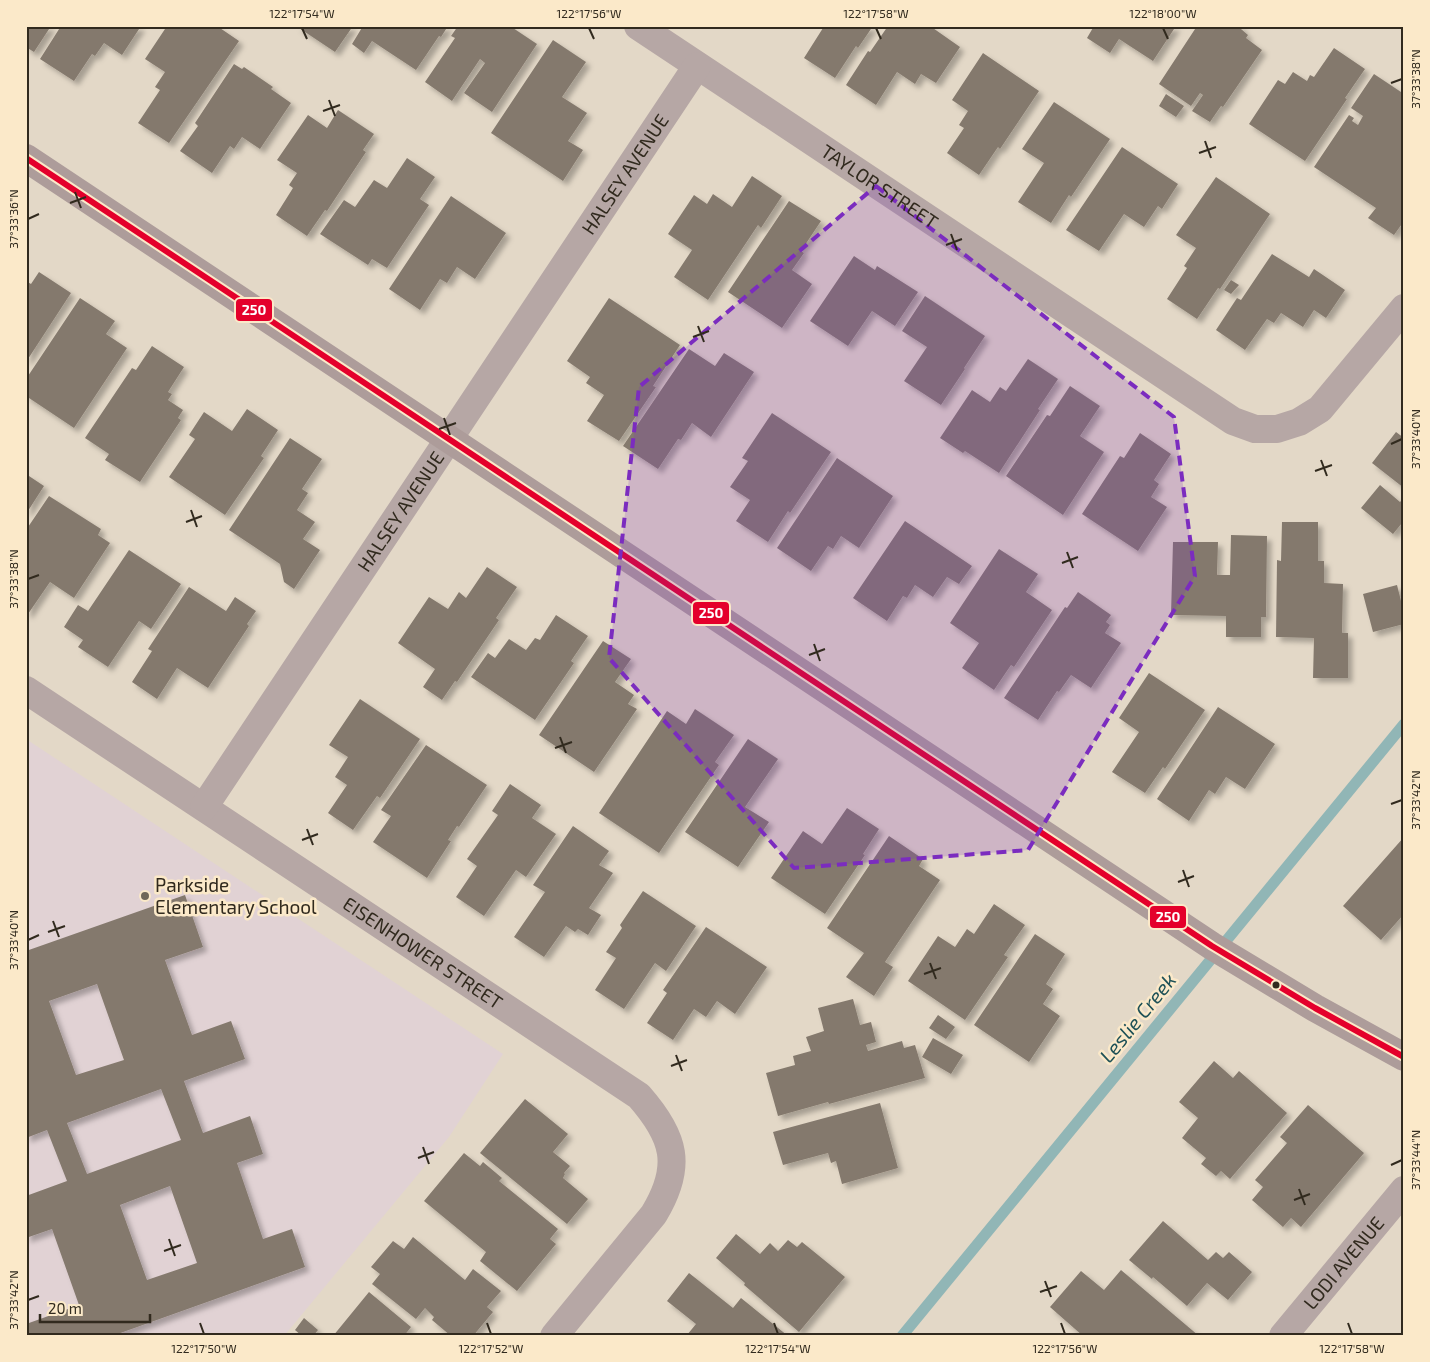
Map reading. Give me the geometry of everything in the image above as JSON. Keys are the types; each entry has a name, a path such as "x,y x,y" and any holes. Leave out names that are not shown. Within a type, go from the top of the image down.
{"main road":[{"path":"26,158 1162,913 1263,977 1404,1057"}],"street":[{"name":"TAYLOR STREET","path":"638,26 1233,421 1254,429 1277,429 1299,422 1320,409 1404,308"},
{"name":"HALSEY AVENUE","path":"204,807 697,66"},
{"name":"EISENHOWER STREET","path":"26,690 639,1096 654,1113 665,1132 671,1152 672,1174 665,1196 654,1214 554,1336"},
{"name":"LODI AVENUE","path":"1283,1336 1404,1190"}],"highlighted area":[{"path":"876,186 1174,417 1195,576 1028,850 794,868 609,658 639,387"}],"shaded area":[{"name":"Parkside Elementary School","path":"26,739 503,1054 449,1137 284,1336 26,1336"}],"building":[{"path":"26,26 51,26 34,52 26,47"},
{"path":"61,26 141,26 122,55 104,43 95,56 92,54 74,81 40,59"},
{"path":"167,26 217,26 239,41 169,143 138,123 160,90 155,87 165,72 145,59"},
{"path":"296,26 353,26 335,52"},
{"path":"363,26 448,26 416,70 372,41 364,53 352,44"},
{"path":"458,26 510,26 537,44 492,112 464,93 485,63 480,59 452,101 425,82 455,38 451,36"},
{"path":"821,26 873,26 858,48 856,46 835,78 804,58 823,28"},
{"path":"888,26 930,26 960,47 936,83 921,74 915,84 897,72 876,105 846,85 868,51 870,52"},
{"path":"1094,26 1176,26 1153,61 1119,39 1110,53 1087,38"},
{"path":"1197,26 1243,26 1241,29 1248,35 1246,38 1262,50 1223,107 1221,106 1210,122 1192,111 1203,95 1200,93 1191,106 1159,84"},
{"path":"553,40 586,62 562,97 587,113 568,141 583,150 563,181 491,133"},
{"path":"1334,48 1365,69 1305,161 1249,124 1278,80 1285,84 1293,72 1307,81 1310,75 1314,77"},
{"path":"983,53 1039,91 1000,149 998,147 979,175 947,153 964,128 959,125 968,111 952,100"},
{"path":"234,64 242,69 244,67 273,87 271,89 291,103 260,149 242,137 234,149 230,146 212,173 180,151 198,126 195,123"},
{"path":"1374,74 1404,94 1404,221 1394,235 1368,218 1376,208 1314,167 1349,115 1354,118 1352,121 1358,125 1363,116 1351,108"},
{"path":"1166,94 1184,106 1176,117 1159,106"},
{"path":"1054,102 1110,139 1051,223 1018,202 1044,163 1022,149"},
{"path":"338,110 374,134 363,150 366,152 327,211 325,210 307,236 276,215 293,188 289,185 297,173 277,160 308,115 327,128"},
{"path":"1122,147 1178,184 1162,209 1158,206 1144,227 1124,214 1099,251 1066,230"},
{"path":"407,158 435,177 420,199 429,205 387,268 372,259 368,265 320,234 344,200 355,207 374,180 387,188"},
{"path":"752,176 782,196 761,228 758,225 708,300 674,277 692,250 668,234 694,195 707,204 713,194 732,207"},
{"path":"1216,177 1270,214 1220,289 1218,288 1197,319 1167,299 1187,268 1184,266 1196,248 1176,235"},
{"path":"451,196 506,233 475,279 457,267 447,283 440,279 420,310 389,289"},
{"path":"789,201 821,221 801,251 804,253 792,270 812,284 782,328 728,292"},
{"path":"1272,254 1309,277 1314,269 1345,290 1326,318 1314,310 1303,327 1281,313 1274,323 1267,319 1245,350 1216,330 1237,298 1241,300"},
{"path":"854,256 875,270 877,266 918,292 895,326 872,311 848,346 810,321"},
{"path":"39,272 71,293 26,362 26,281 31,284"},
{"path":"1231,280 1239,285 1231,294 1224,290"},
{"path":"925,296 985,336 941,405 904,381 927,347 902,331"},
{"path":"80,298 115,321 106,334 127,348 74,428 26,396 26,379"},
{"path":"609,298 680,345 653,386 656,387 619,441 587,421 604,395 586,383 590,377 567,361"},
{"path":"152,346 184,367 168,392 172,394 168,400 183,410 178,418 181,420 140,482 105,460 109,454 85,438 132,368 136,370"},
{"path":"689,349 715,366 724,353 754,372 711,437 692,423 681,440 678,439 658,469 623,446"},
{"path":"1028,359 1058,379 999,473 965,451 963,453 940,438 972,390 990,402 1000,387 1006,391"},
{"path":"1070,386 1100,406 1080,436 1104,452 1063,515 1006,476 1047,415 1050,416"},
{"path":"247,409 278,430 261,456 264,458 225,515 169,477 195,439 189,435 204,412 232,431"},
{"path":"772,413 831,452 768,542 736,521 750,500 730,487 748,461 742,458"},
{"path":"1396,432 1404,438 1404,488 1372,463"},
{"path":"1140,433 1171,454 1154,480 1159,484 1151,497 1167,507 1138,551 1082,514 1120,456 1124,458"},
{"path":"290,438 322,459 302,489 308,493 297,510 315,522 303,539 320,550 294,589 284,582 280,564 229,530"},
{"path":"837,458 893,496 859,548 841,536 833,549 828,546 811,571 777,548"},
{"path":"26,474 44,486 26,514"},
{"path":"1380,485 1400,502 1404,498 1404,524 1402,523 1393,534 1361,508"},
{"path":"49,496 101,529 98,535 110,543 74,598 50,582 28,614 26,613 26,554 29,550 26,548 26,530"},
{"path":"905,521 972,566 959,584 947,577 933,597 915,585 907,598 903,596 887,621 853,598"},
{"path":"1282,522 1318,522 1318,561 1324,561 1324,583 1343,584 1342,633 1348,633 1348,678 1313,678 1314,638 1276,637 1277,560 1281,561"},
{"path":"1231,535 1267,536 1266,617 1261,617 1261,637 1226,637 1226,616 1171,615 1173,542 1218,542 1217,575 1230,575"},
{"path":"999,549 1038,574 1026,592 1052,610 1014,667 1011,665 994,690 962,668 979,643 950,623"},
{"path":"129,550 181,584 151,629 139,621 108,667 78,647 83,640 64,627 78,605 88,611"},
{"path":"487,567 517,587 496,618 499,620 457,682 455,681 442,700 423,687 435,669 398,643 429,597 448,609 459,592 466,598"},
{"path":"1397,585 1404,613 1404,624 1373,632 1363,594"},
{"path":"189,587 226,611 235,597 256,611 247,624 249,626 208,688 177,668 157,699 132,682 152,651 148,649"},
{"path":"1078,592 1111,615 1106,622 1110,625 1105,633 1121,643 1091,688 1071,675 1059,692 1057,691 1038,720 1004,698 1065,607 1067,608"},
{"path":"556,615 588,636 571,661 574,663 535,720 471,677 488,653 495,658 509,639 526,650 535,638 540,640"},
{"path":"603,641 631,659 615,682 634,695 628,704 637,709 594,772 539,735"},
{"path":"1149,673 1205,710 1165,769 1163,767 1145,793 1112,772 1139,732 1119,718"},
{"path":"360,699 420,739 380,798 377,796 353,830 328,813 347,785 335,777 348,757 329,745"},
{"path":"1218,707 1275,744 1245,789 1226,777 1215,794 1209,790 1189,821 1157,799"},
{"path":"695,709 734,735 715,762 719,765 659,853 599,813 667,711 686,724"},
{"path":"748,739 778,759 745,807 769,822 738,867 685,832"},
{"path":"426,745 487,785 459,827 457,826 448,840 451,841 427,878 373,842 391,816 381,810"},
{"path":"510,784 541,805 532,818 556,834 526,877 516,870 484,916 456,897 477,866 467,859 498,815 492,811"},
{"path":"847,808 879,829 863,854 865,855 825,914 771,878 803,831 822,844"},
{"path":"573,826 609,851 599,865 613,873 589,908 601,915 588,935 578,929 575,932 566,926 544,957 514,937 545,892 533,885"},
{"path":"889,836 923,859 919,866 940,880 885,962 893,967 874,996 846,977 864,953 827,928"},
{"path":"1404,837 1404,914 1381,940 1343,906"},
{"path":"643,891 696,926 666,971 655,963 624,1009 595,990 616,958 606,952 622,928 620,925"},
{"path":"185,895 203,947 165,960 192,1035 231,1021 245,1059 184,1081 203,1133 250,1116 263,1154 237,1163 263,1239 292,1229 305,1267 112,1336 26,1336 26,1317 29,1323 79,1305 52,1229 26,1238 26,1196 67,1181 47,1130 26,1138 26,951","holes":["97,984 124,1060 76,1075 49,1001","161,1089 181,1140 87,1174 67,1123","170,1186 197,1263 147,1280 120,1205"]},
{"path":"994,904 1025,925 1004,955 1008,957 965,1020 908,981 938,936 955,947 967,929 974,934"},
{"path":"706,927 767,967 735,1014 717,1001 706,1017 694,1009 673,1040 647,1023 667,993 663,990"},
{"path":"1035,934 1065,954 1046,984 1053,989 1043,1004 1060,1016 1029,1062 974,1025"},
{"path":"853,999 860,1025 871,1022 876,1042 866,1045 868,1051 902,1041 904,1048 915,1045 925,1078 778,1116 766,1073 795,1065 793,1056 811,1051 806,1037 824,1031 818,1008"},
{"path":"938,1015 955,1027 946,1039 929,1028"},
{"path":"933,1038 963,1055 951,1074 922,1057"},
{"path":"1214,1061 1233,1078 1239,1071 1287,1113 1230,1179 1221,1171 1216,1176 1201,1164 1206,1158 1182,1138 1198,1118 1179,1102"},
{"path":"525,1099 568,1134 553,1152 570,1166 564,1173 563,1178 588,1199 567,1224 480,1153"},
{"path":"880,1103 898,1168 842,1184 836,1161 831,1163 828,1153 783,1165 773,1132"},
{"path":"1308,1105 1364,1153 1301,1227 1291,1218 1283,1227 1252,1200 1263,1187 1255,1180 1287,1143 1280,1137"},
{"path":"464,1153 480,1166 483,1162 502,1178 499,1181 558,1229 550,1239 556,1244 517,1291 480,1261 486,1252 424,1201"},
{"path":"1163,1221 1208,1260 1216,1252 1223,1258 1229,1252 1252,1272 1228,1300 1207,1283 1187,1306 1153,1277 1152,1279 1129,1260"},
{"path":"736,1234 760,1254 770,1243 778,1251 788,1240 797,1247 802,1242 845,1277 799,1332 744,1285 745,1283 716,1258"},
{"path":"413,1237 465,1280 473,1269 501,1291 487,1307 493,1312 473,1336 451,1336 432,1320 434,1317 425,1308 416,1319 372,1284 380,1274 371,1267 393,1241 404,1249"},
{"path":"1121,1270 1199,1336 1083,1336 1050,1307 1081,1271 1104,1290"},
{"path":"689,1273 733,1308 741,1298 788,1336 688,1336 696,1324 667,1301"},
{"path":"369,1292 411,1327 404,1336 333,1336"},
{"path":"304,1318 318,1330 313,1336 302,1336 295,1330"}],"waterway":[{"name":"Leslie Creek","path":"902,1336 1404,724"}],"transit line":[{"name":"250","path":"26,158 1212,946 1315,1008 1404,1057"}],"place":[{"name":"Parkside Elementary School","path":"145,896"}]}
